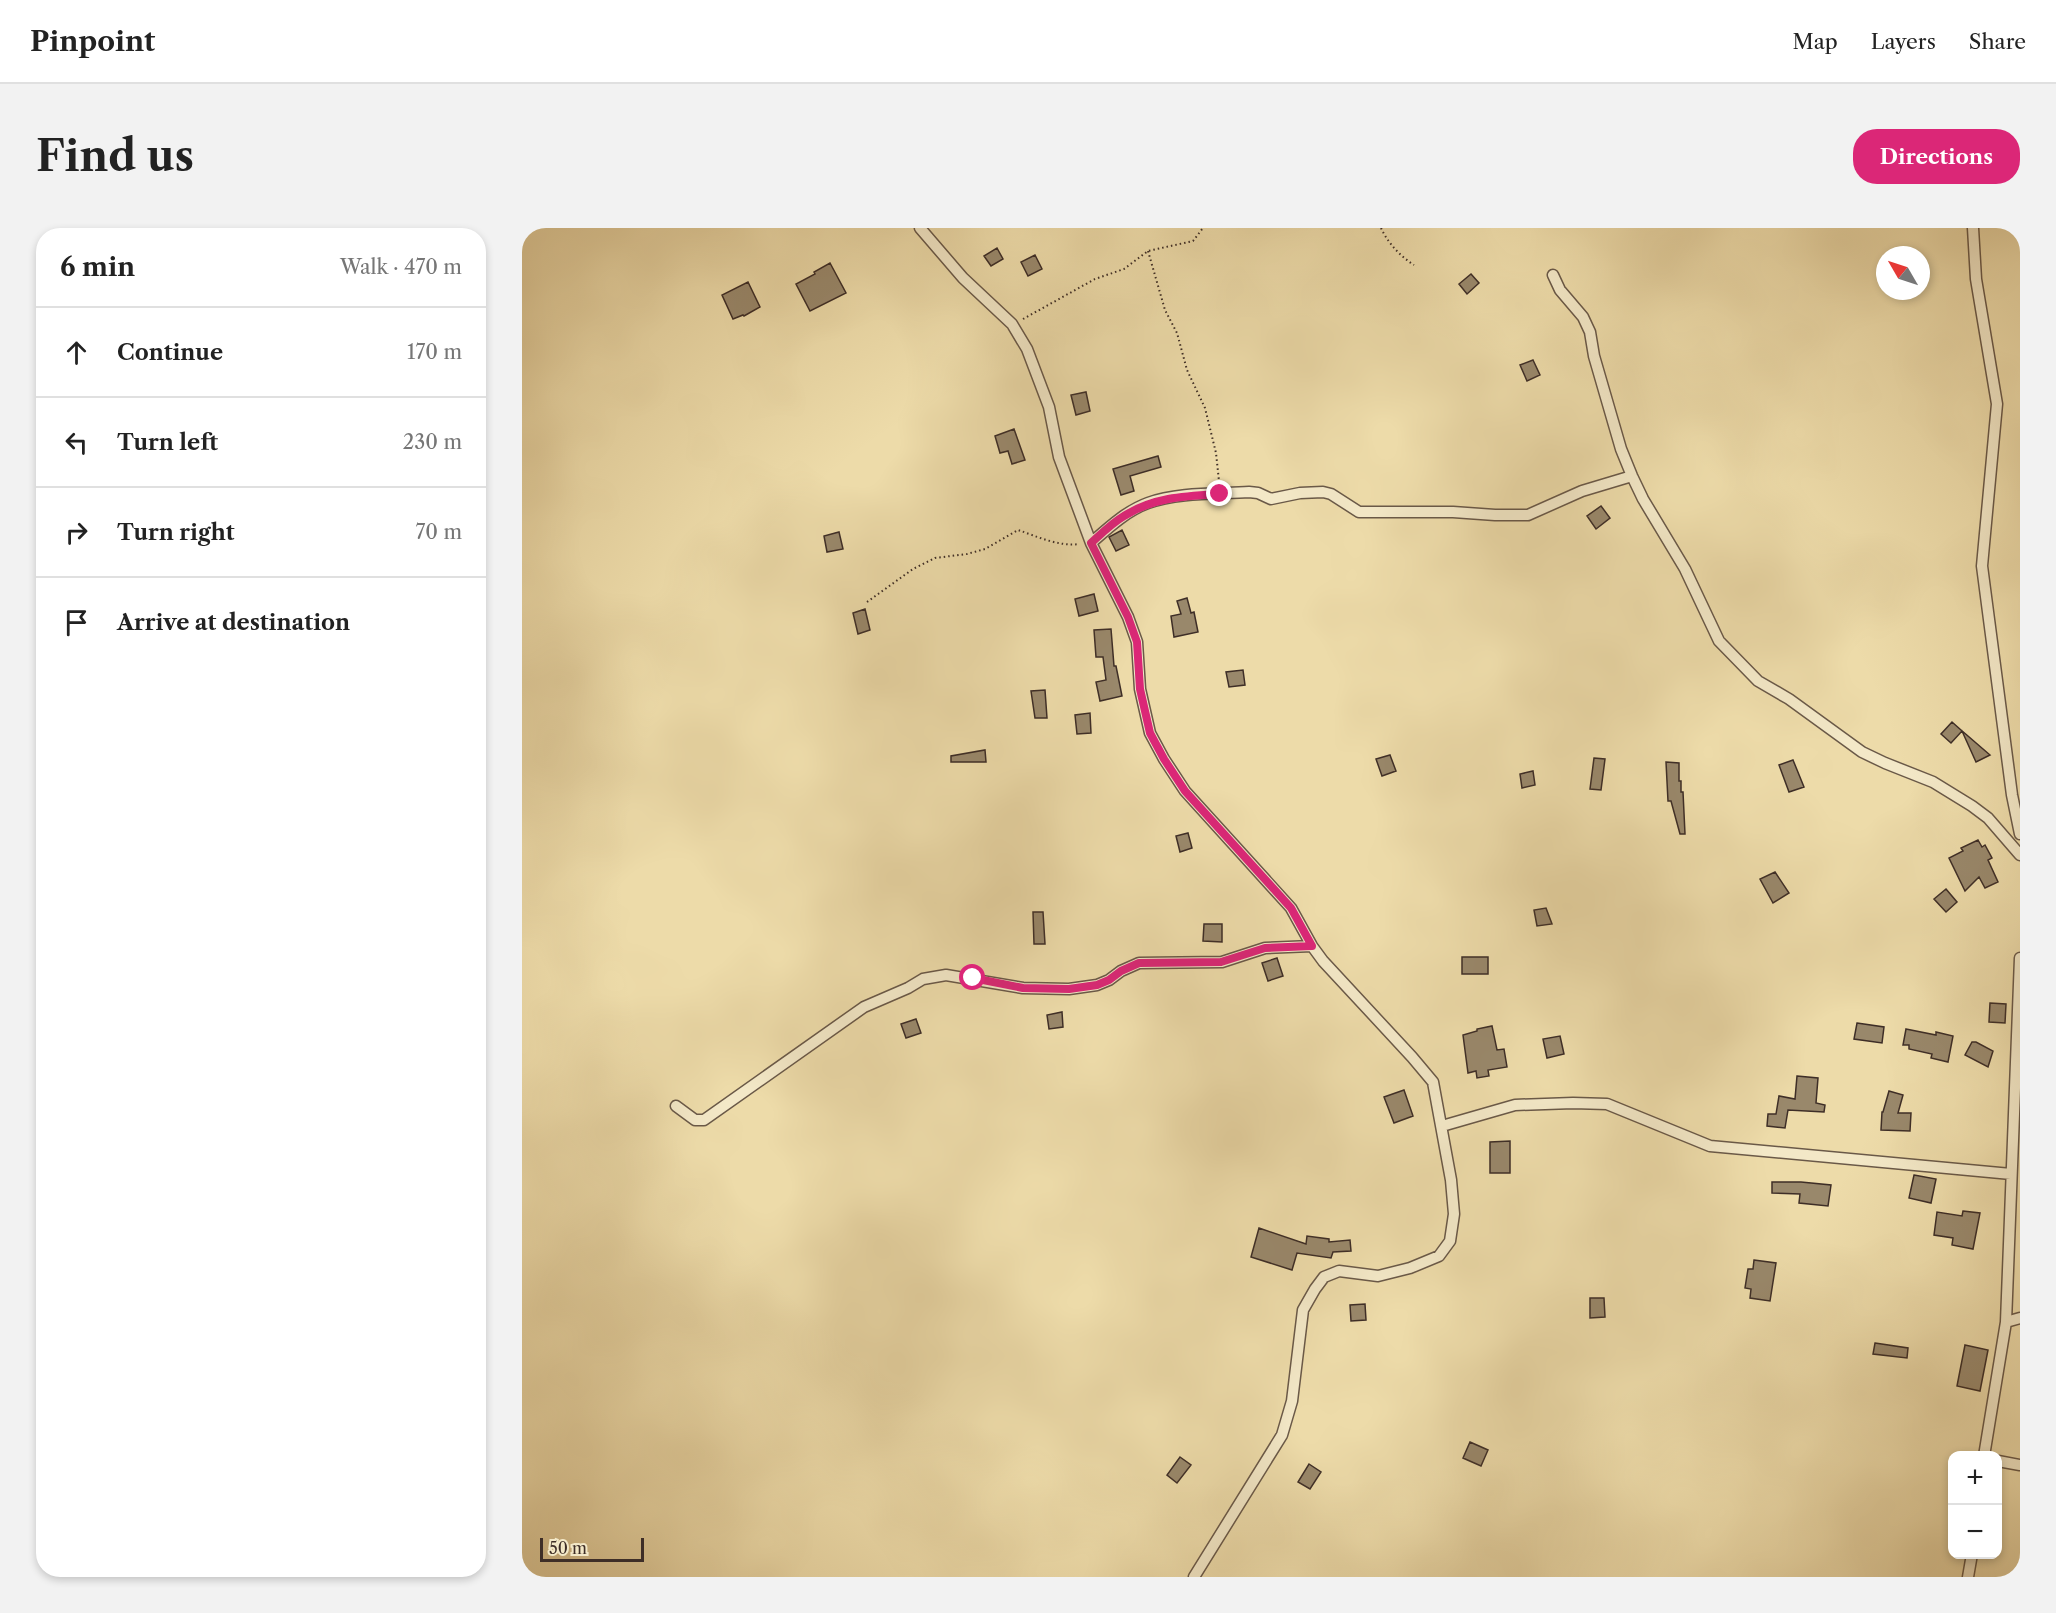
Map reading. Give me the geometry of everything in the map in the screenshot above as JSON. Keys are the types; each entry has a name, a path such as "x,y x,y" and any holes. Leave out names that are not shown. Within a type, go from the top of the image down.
{"street":[{"path":"920,228 963,278 1012,324 1026,349 1049,407 1059,457 1091,543 1128,617 1137,642 1140,689 1150,733 1164,759 1185,791 1291,908 1323,961 1412,1057 1432,1082 1442,1126 1454,1214 1450,1241 1439,1256 1410,1268 1378,1276 1339,1271 1324,1277 1304,1310 1292,1401 1281,1435 1194,1577"},
{"path":"1973,228 1976,279 1997,404 1982,566 2012,795 2020,834"},
{"path":"1553,275 1560,290 1583,317 1590,333 1594,356 1621,449 1632,476 1643,499 1685,569 1719,641 1758,681 1789,699 1862,752 1933,782 1972,806 1988,818 2020,855"},
{"path":"1091,543 1122,517 1147,503 1172,498 1249,492 1271,499 1300,493 1323,492 1331,494 1359,512 1528,515 1582,491 1632,476"},
{"path":"676,1106 695,1120 704,1120 864,1007 908,988 922,979 946,975 1023,988 1069,989 1097,985 1139,963 1221,962 1265,948 1312,946"},
{"path":"1985,1451 2006,1322 2020,958"},
{"path":"1442,1126 1515,1105 1607,1104 1710,1146 2011,1174"},
{"path":"2006,1322 2020,1318"},
{"path":"2002,1462 2020,1465"},
{"path":"1968,1577 1971,1559"}],"path":[{"path":"1012,324 1095,279 1124,269 1148,251 1193,241 1203,228"},
{"path":"1381,228 1385,237 1402,257 1414,265"},
{"path":"1148,251 1165,310 1177,333 1187,370 1205,408 1216,453 1220,494"},
{"path":"867,602 913,569 935,558 985,549 1018,530 1072,545 1091,543"}],"building":[{"path":"997,248 1003,259 991,266 984,256"},
{"path":"1035,255 1042,269 1028,276 1021,262"},
{"path":"830,263 846,293 810,311 796,284"},
{"path":"1471,274 1479,283 1467,294 1459,284"},
{"path":"748,282 760,307 733,319 722,295"},
{"path":"1533,360 1540,375 1527,381 1520,365"},
{"path":"1086,392 1090,411 1076,415 1071,395"},
{"path":"1014,429 1025,460 1012,464 1008,451 1000,453 995,436"},
{"path":"1158,456 1161,467 1130,476 1134,491 1121,495 1113,469"},
{"path":"1601,506 1610,518 1596,529 1587,516"},
{"path":"1122,530 1129,545 1116,551 1109,537"},
{"path":"839,532 843,549 827,552 824,536"},
{"path":"1094,594 1098,611 1079,616 1075,599"},
{"path":"1187,598 1191,613 1194,612 1198,632 1174,637 1171,616 1181,614 1177,601"},
{"path":"865,609 870,630 858,634 853,613"},
{"path":"1111,629 1114,666 1116,666 1122,696 1100,701 1096,682 1106,680 1103,657 1096,657 1094,630"},
{"path":"1243,670 1245,685 1229,687 1226,672"},
{"path":"1045,690 1047,718 1035,718 1031,691"},
{"path":"1090,713 1091,733 1077,734 1075,715"},
{"path":"1952,722 1990,755 1976,762 1962,731 1951,743 1941,734"},
{"path":"985,750 986,762 951,762 951,756"},
{"path":"1390,755 1396,771 1382,776 1376,759"},
{"path":"1594,758 1605,759 1601,790 1590,789"},
{"path":"1793,760 1804,787 1789,792 1779,765"},
{"path":"1666,762 1679,763 1685,834 1680,834 1671,801 1668,801"},
{"path":"1533,771 1535,785 1522,788 1520,774"},
{"path":"1188,833 1192,848 1180,852 1176,836"},
{"path":"1978,840 1982,847 1985,845 1992,858 1988,860 1998,882 1985,888 1979,877 1965,891 1949,858 1963,851 1961,848"},
{"path":"1775,872 1789,893 1773,903 1760,879"},
{"path":"1946,889 1957,902 1946,912 1934,899"},
{"path":"1546,908 1552,924 1537,926 1534,910"},
{"path":"1033,912 1043,912 1045,944 1034,944"},
{"path":"1204,924 1222,924 1222,942 1203,941"},
{"path":"1462,957 1488,957 1488,974 1462,974"},
{"path":"1277,958 1283,976 1268,981 1262,963"},
{"path":"1990,1003 2006,1004 2005,1023 1989,1022"},
{"path":"1062,1012 1063,1027 1049,1029 1047,1015"},
{"path":"916,1019 921,1033 906,1038 901,1024"},
{"path":"1857,1023 1884,1027 1882,1043 1854,1039"},
{"path":"1492,1026 1497,1050 1504,1049 1507,1067 1488,1070 1489,1076 1477,1078 1476,1071 1468,1073 1463,1035"},
{"path":"1906,1029 1953,1036 1948,1062 1931,1058 1932,1054 1909,1049 1909,1045 1903,1045"},
{"path":"1560,1036 1564,1054 1547,1058 1543,1039"},
{"path":"1972,1042 1993,1051 1988,1067 1965,1055"},
{"path":"1797,1076 1818,1078 1816,1103 1825,1105 1824,1112 1788,1110 1785,1128 1767,1126 1768,1114 1776,1114 1779,1096 1795,1099"},
{"path":"1404,1090 1413,1116 1394,1123 1384,1097"},
{"path":"1889,1091 1903,1095 1898,1113 1911,1113 1910,1131 1881,1130 1882,1112"},
{"path":"1510,1141 1510,1173 1490,1173 1490,1142"},
{"path":"1914,1175 1936,1179 1931,1203 1909,1198"},
{"path":"1772,1182 1831,1185 1828,1206 1799,1203 1800,1194 1772,1193"},
{"path":"1963,1211 1980,1213 1973,1249 1952,1245 1953,1238 1934,1235 1937,1212 1962,1216"},
{"path":"1259,1228 1306,1244 1307,1236 1329,1239 1329,1242 1350,1240 1351,1251 1333,1252 1331,1258 1297,1253 1292,1270 1251,1257"},
{"path":"1754,1260 1776,1263 1770,1301 1750,1298 1751,1289 1745,1288 1748,1269 1753,1269"},
{"path":"1590,1298 1604,1298 1605,1317 1590,1318"},
{"path":"1365,1304 1366,1320 1351,1321 1350,1305"},
{"path":"1875,1343 1908,1348 1907,1358 1873,1354"},
{"path":"1965,1345 1988,1350 1980,1391 1957,1386"},
{"path":"1470,1442 1488,1450 1481,1466 1463,1458"},
{"path":"1180,1457 1191,1465 1177,1483 1167,1475"},
{"path":"1309,1464 1321,1472 1310,1489 1298,1482"}],"route":[{"path":"973,978 1023,988 1069,989 1097,985 1139,963 1221,962 1265,948 1312,946 1291,908 1185,791 1164,759 1150,733 1140,689 1137,642 1128,617 1091,543 1122,517 1147,503 1172,498 1220,494"}]}
